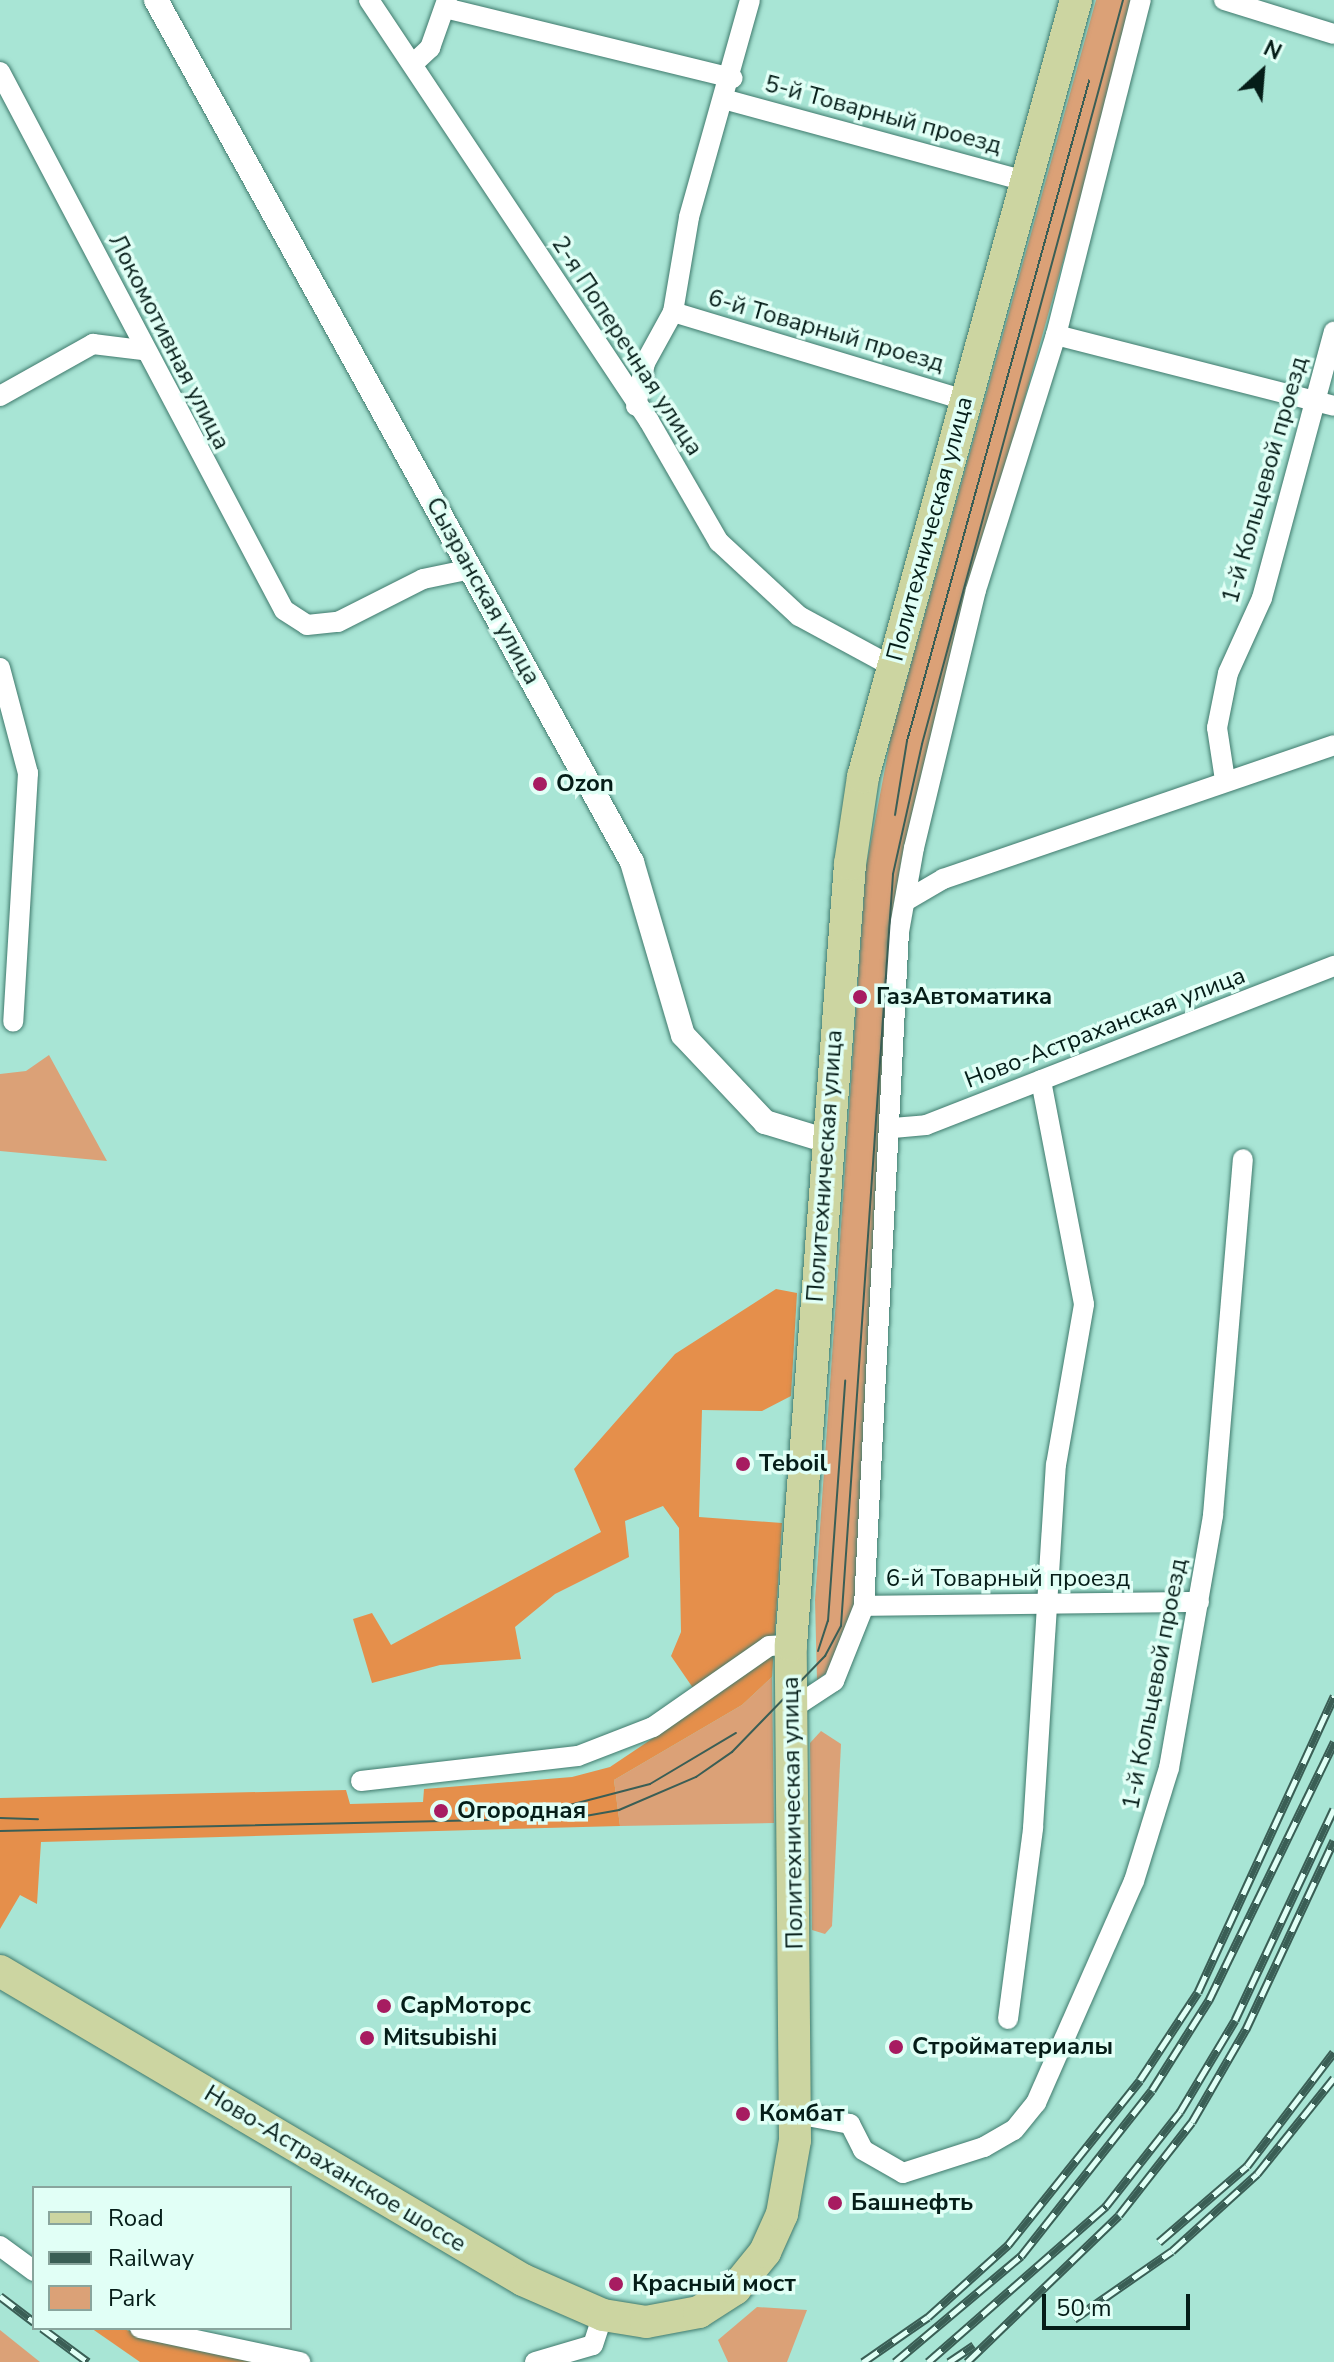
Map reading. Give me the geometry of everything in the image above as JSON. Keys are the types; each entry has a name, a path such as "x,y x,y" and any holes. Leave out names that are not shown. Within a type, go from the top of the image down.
{"main road":[{"name":"Политехническая улица","path":"686,2316 735,2289 765,2252 792,2175 796,2114 791,1645 850,864 863,777 1076,0"},
{"name":"Ново-Астраханское шоссе","path":"0,1971 523,2280 603,2315 646,2322 686,2316"}],"street":[{"name":"Сызранская улица","path":"156,0 637,873 683,1035 765,1122 827,1141"},
{"name":"2-я Поперечная улица","path":"369,0 415,62 636,406 719,542 751,578 811,624 893,667"},
{"path":"636,406 645,363 673,312 689,217 727,100 750,0"},
{"path":"790,1710 834,1681 864,1606 893,1128 899,932 976,590 1056,335 1141,0"},
{"path":"1224,0 1334,34"},
{"path":"415,62 430,48 446,4"},
{"name":"5-й Товарный проезд","path":"446,4 733,78"},
{"name":"Локомотивная улица","path":"0,72 141,350 267,586 284,610 307,625 338,622 423,579 471,569"},
{"name":"5-й Товарный проезд","path":"727,100 1025,181"},
{"name":"6-й Товарный проезд","path":"673,312 965,400"},
{"name":"1-й Кольцевой проезд","path":"1225,780 1217,728 1228,673 1262,598 1326,403 1334,332"},
{"path":"1056,335 1326,403"},
{"path":"0,396 93,344 141,350"},
{"path":"0,668 28,773 13,1022"},
{"path":"907,900 943,879 1334,745"},
{"name":"Ново-Астраханская улица","path":"893,1128 926,1125 1334,966"},
{"path":"1008,2019 1025,1915 1049,1604 1056,1465 1084,1304 1041,1080"},
{"name":"1-й Кольцевой проезд","path":"796,2114 850,2124 863,2150 903,2173 984,2147 1029,2114 1154,1823 1199,1602 1243,1159"},
{"name":"6-й Товарный проезд","path":"864,1606 1199,1602"},
{"path":"361,1781 578,1756 653,1727 769,1646 791,1645"},
{"path":"0,2246 32,2270"},
{"path":"535,2362 593,2345 603,2315"},
{"path":"149,2330 300,2362"}],"green space":[{"path":"1096,0 1136,0 989,526 893,934 855,1610 830,1670 817,1680 815,1600 866,868 891,737"},
{"path":"49,1055 107,1161 0,1151 0,1074 26,1071"},
{"path":"772,1677 774,1823 620,1826 614,1780 742,1705"},
{"path":"821,1731 841,1744 832,1926 825,1934 812,1930 810,1743"},
{"path":"757,2307 807,2310 787,2362 728,2362 718,2340"},
{"path":"0,2330 40,2362 0,2362"}],"shaded area":[{"path":"776,1289 797,1293 791,1396 762,1411 702,1410 699,1517 782,1523 772,1677 742,1705 614,1780 620,1826 41,1842 37,1904 20,1895 0,1929 0,1798 346,1790 350,1804 423,1802 424,1789 572,1777 610,1767 704,1704 671,1656 681,1632 679,1528 663,1506 625,1521 629,1557 555,1594 515,1627 521,1659 440,1665 372,1683 353,1619 372,1613 391,1645 601,1532 574,1469 675,1354"},
{"path":"94,2330 126,2330 261,2362 140,2362"}],"tram line":[{"path":"0,1831 574,1818 619,1810 696,1777 732,1752 825,1656 841,1626 893,874 922,744 1123,0"},
{"path":"895,815 907,741 1089,81"},
{"path":"818,1651 828,1621 845,1381"},
{"path":"562,1807 650,1784 736,1733"},
{"path":"0,1818 38,1819"}],"railway":[{"path":"863,2362 928,2317 1008,2245 1140,2080 1198,1992 1334,1696"},
{"path":"895,2362 1021,2256 1152,2090 1209,2000 1334,1742"},
{"path":"928,2362 1106,2206 1180,2112 1235,2020 1334,1809"},
{"path":"967,2362 1119,2215 1192,2122 1246,2029 1334,1840"},
{"path":"1159,2242 1247,2166 1334,2052"},
{"path":"1074,2319 1172,2251 1257,2174 1334,2078"},
{"path":"0,2296 32,2320"},
{"path":"45,2330 88,2362"},
{"path":"949,2362 974,2345"}],"place":[{"name":"Ozon","path":"540,784"},
{"name":"ГазАвтоматика","path":"860,997"},
{"name":"Teboil","path":"743,1464"},
{"name":"Огородная","path":"441,1811"},
{"name":"СарМоторс","path":"384,2006"},
{"name":"Mitsubishi","path":"367,2038"},
{"name":"Стройматериалы","path":"896,2047"},
{"name":"Комбат","path":"743,2114"},
{"name":"Башнефть","path":"835,2203"},
{"name":"Красный мост","path":"616,2284"}]}
